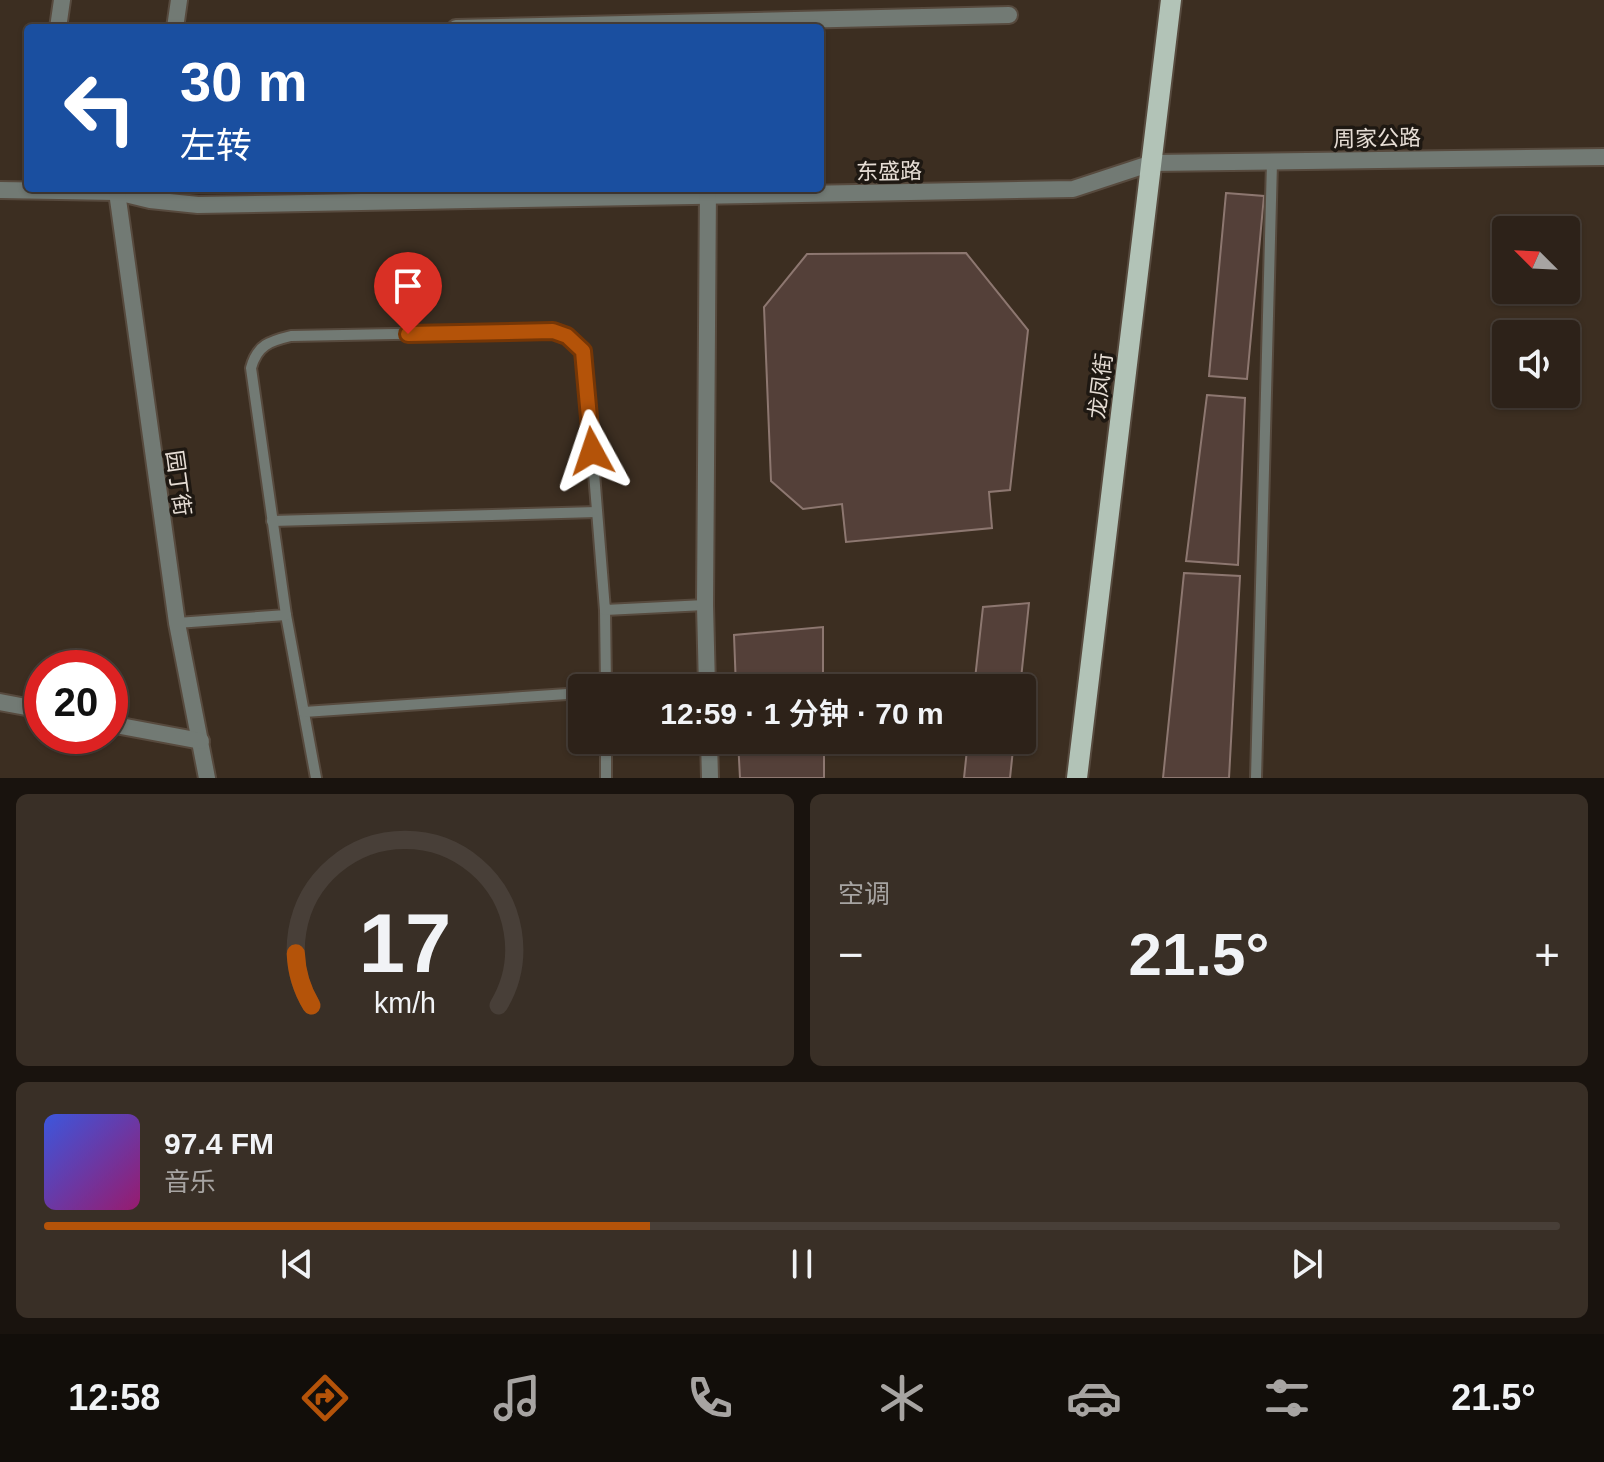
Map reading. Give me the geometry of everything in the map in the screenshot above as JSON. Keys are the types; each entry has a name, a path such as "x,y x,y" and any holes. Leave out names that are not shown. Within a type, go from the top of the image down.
{"main road":[{"name":"龙凤街","path":"1077,778 1171,0"}],"street":[{"path":"59,24 62,0"},
{"path":"176,24 179,0"},
{"path":"741,24 1009,15"},
{"name":"周家公路","path":"1152,163 1604,157"},
{"name":"东盛路","path":"824,191 1073,189 1152,163"},
{"name":"东盛路","path":"0,190 24,189"},
{"name":"东盛路","path":"117,192 151,194 198,205 708,192"},
{"name":"园丁街","path":"117,192 177,623 207,778"},
{"path":"707,674 708,192"},
{"path":"0,702 24,707"},
{"path":"128,727 201,741"},
{"path":"709,754 710,778"}],"lane":[{"path":"1256,778 1272,162"},
{"path":"316,778 286,615 251,368 254,355 272,340 291,336 553,331 567,336 583,351 605,610 606,674"},
{"path":"272,521 597,512"},
{"path":"605,610 705,605"},
{"path":"177,623 286,615"},
{"path":"304,712 568,694"},
{"path":"606,754 606,778"}],"building":[{"path":"1226,193 1264,196 1247,379 1209,376"},
{"path":"966,253 1028,330 1010,490 989,492 992,528 846,542 842,504 803,509 771,481 764,307 807,254"},
{"path":"1207,395 1245,398 1238,565 1186,561"},
{"path":"1184,573 1240,576 1229,778 1163,778"},
{"path":"1029,603 1021,674 976,674 983,607"},
{"path":"823,627 823,674 735,674 734,635"},
{"path":"739,754 824,754 824,778 740,778"},
{"path":"967,754 1013,754 1010,778 964,778"}],"route":[{"path":"408,334 553,331 567,336 578,343 583,351 592,451"}]}
